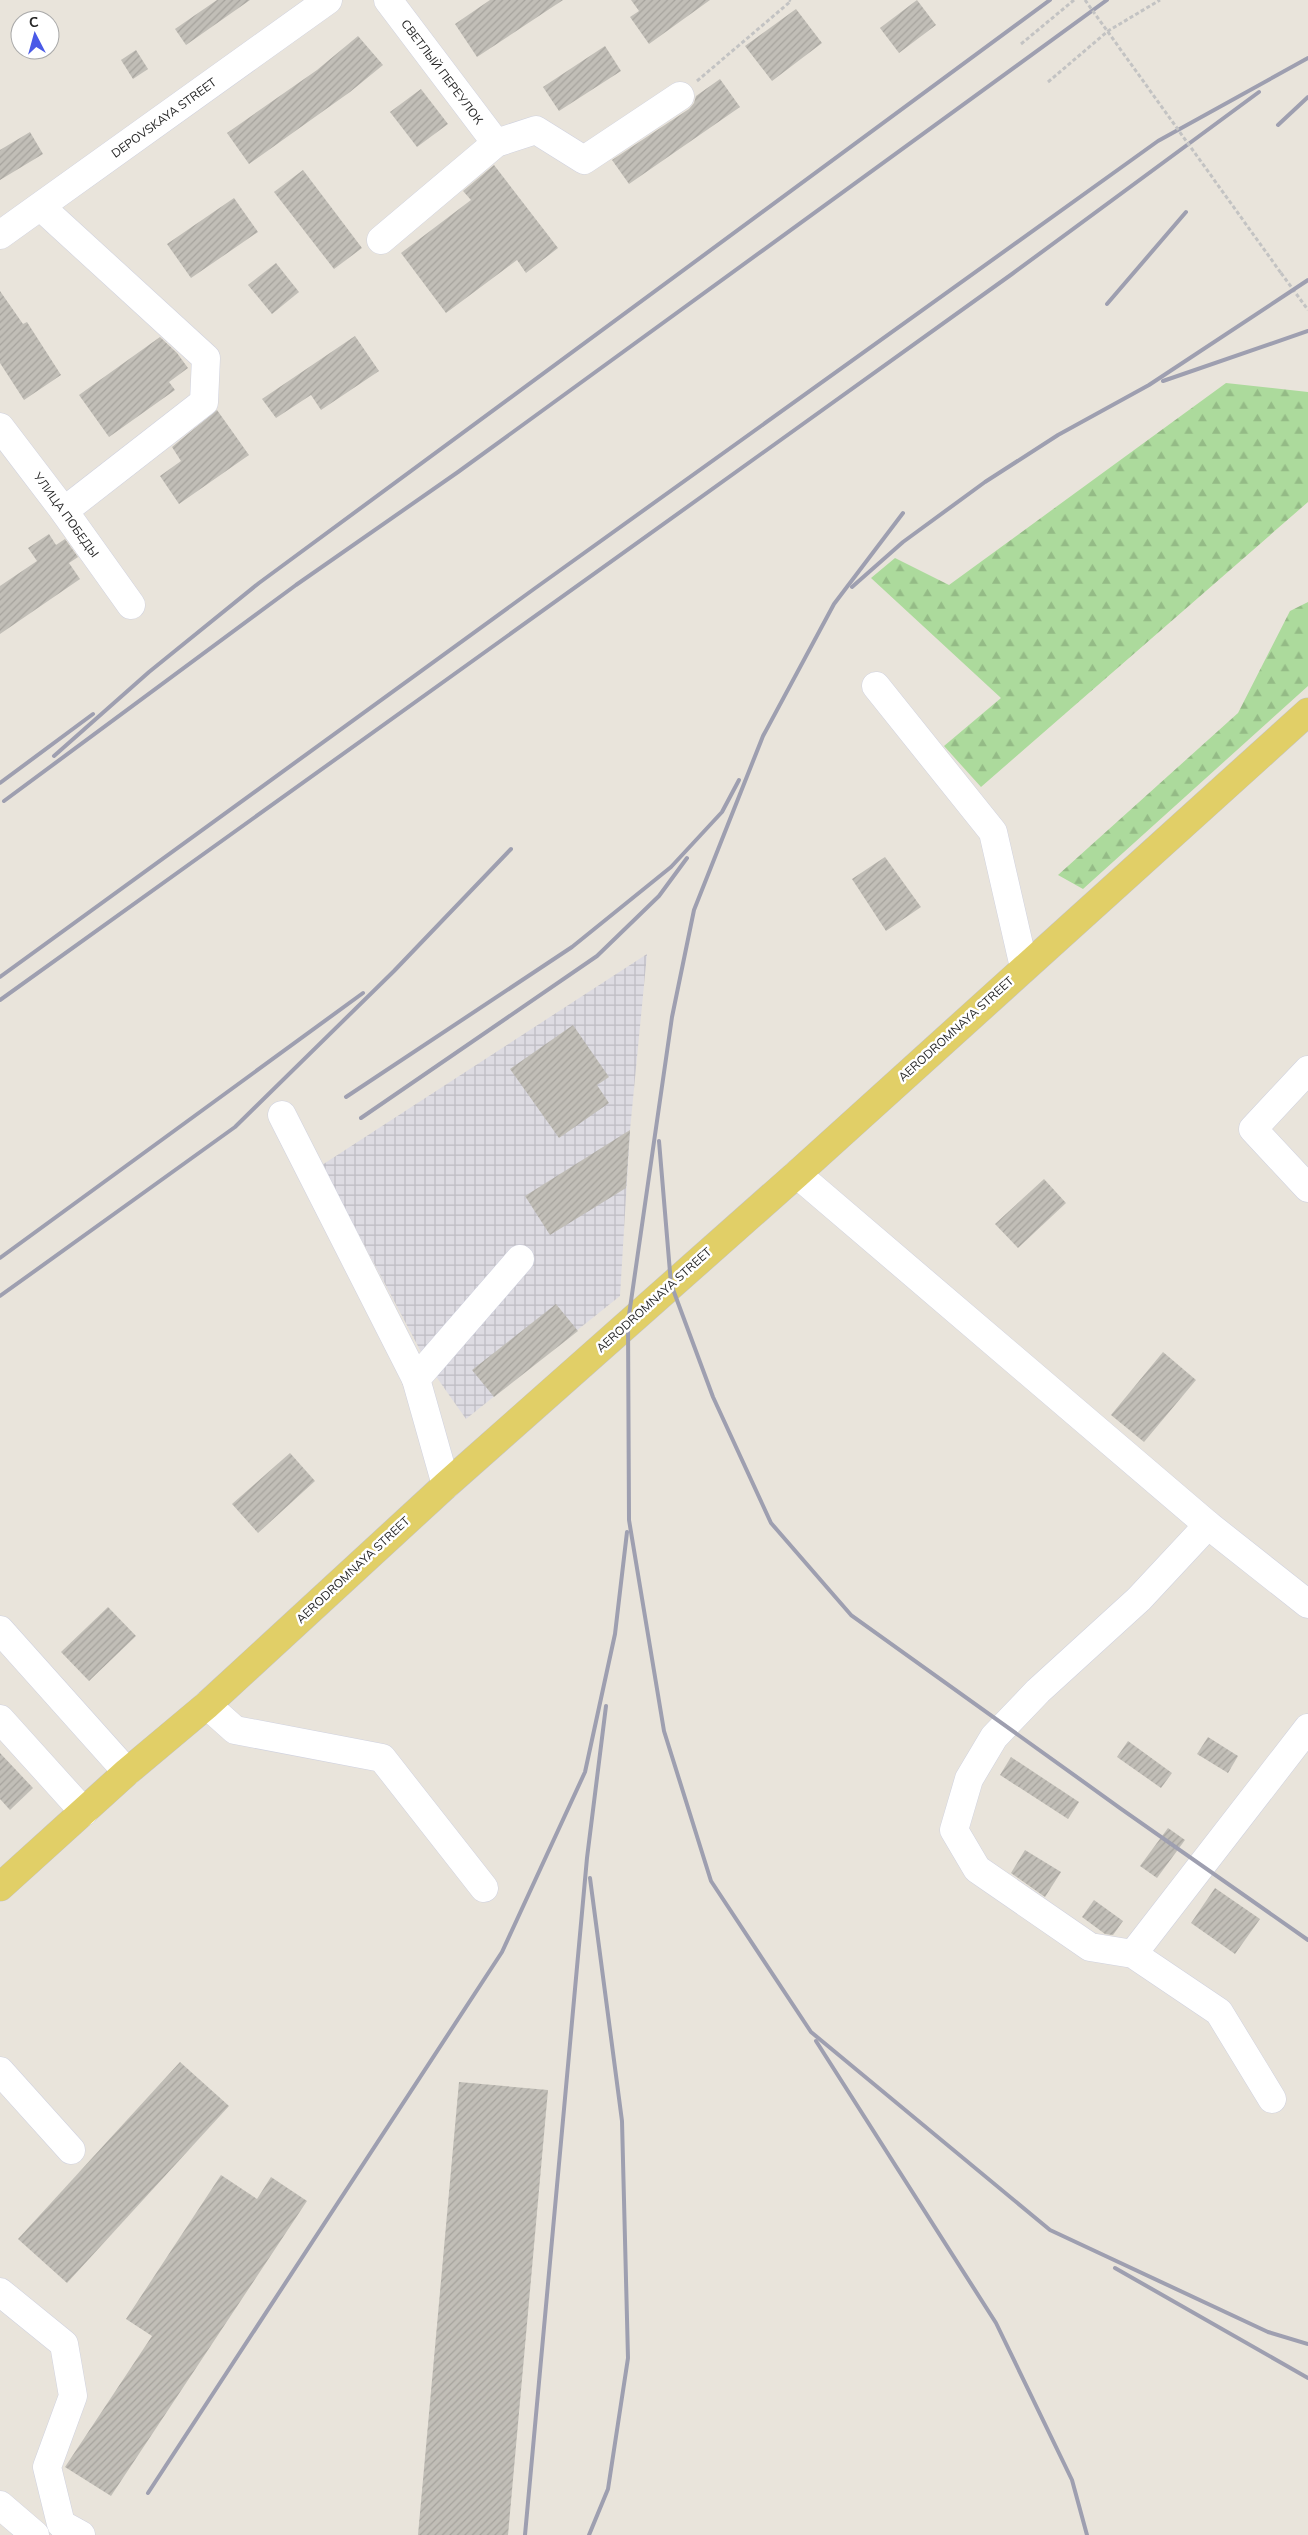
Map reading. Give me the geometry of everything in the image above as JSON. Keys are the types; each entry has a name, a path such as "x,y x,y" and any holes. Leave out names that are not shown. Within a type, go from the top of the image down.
{"main road":[{"name":"AERODROMNAYA STREET","path":"0,1887 127,1772 207,1704 446,1485 797,1174 1308,712"}],"street":[{"name":"DEPOVSKAYA STREET","path":"0,235 328,0"},
{"name":"СВЕТЛЫЙ ПЕРЕУЛОК","path":"388,0 496,143"},
{"path":"381,240 496,143 536,130 584,160 680,96"},
{"path":"40,206 206,358 204,402 64,510"},
{"name":"УЛИЦА ПОБЕДЫ","path":"0,427 64,510 131,605"},
{"path":"876,686 993,832 1024,967"},
{"path":"1308,1070 1253,1128 1308,1188"},
{"path":"282,1116 416,1379 446,1485"},
{"path":"797,1174 1208,1524 1308,1604"},
{"path":"416,1379 520,1259"},
{"path":"1208,1524 1139,1599 1038,1691 994,1737 969,1779 954,1830 976,1869 1090,1947 1133,1954 1220,2012 1272,2099"},
{"path":"0,1630 127,1772"},
{"path":"207,1704 235,1730 382,1758 484,1888"},
{"path":"0,1719 84,1812"},
{"path":"1133,1954 1308,1728"},
{"path":"0,2071 71,2150"},
{"path":"0,2292 64,2344 73,2396 47,2467 61,2524 81,2535"},
{"path":"0,2505 35,2535"}],"path":[{"path":"680,96 790,2 789,0"},
{"path":"1021,44 1074,0"},
{"path":"1085,0 1308,310"},
{"path":"1048,82 1108,31 1160,0"}],"shaded area":[{"path":"647,954 630,1130 620,1296 466,1419 428,1365 322,1165"}],"green space":[{"path":"1226,383 1308,392 1308,502 981,787 944,746 1001,698 871,578 895,558 949,585"},
{"path":"1308,602 1308,686 1083,889 1058,875 1238,713 1290,611"}],"building":[{"path":"217,0 250,0 186,45 175,29"},
{"path":"490,0 563,0 477,57 455,24"},
{"path":"631,0 710,0 649,44 630,17 639,11"},
{"path":"917,0 936,25 899,53 880,28"},
{"path":"796,9 822,43 772,81 745,46"},
{"path":"358,36 383,65 350,92 249,164 227,133 317,70"},
{"path":"605,46 621,71 559,111 543,87"},
{"path":"136,50 148,69 133,79 121,60"},
{"path":"720,79 740,107 629,184 612,160 689,109 694,103 696,96"},
{"path":"421,89 448,124 417,147 390,112"},
{"path":"30,132 43,154 0,180 0,150"},
{"path":"494,165 558,248 526,273 517,260 446,313 401,253 471,200 463,191"},
{"path":"303,170 362,248 334,269 274,192"},
{"path":"234,198 258,232 191,278 167,244"},
{"path":"276,263 299,292 272,314 248,285"},
{"path":"0,291 23,324 27,322 61,375 24,400 0,363"},
{"path":"355,336 379,371 321,410 311,395 276,418 262,399"},
{"path":"160,337 177,353 188,368 169,382 175,390 109,437 79,395"},
{"path":"217,410 249,455 179,504 160,476 181,461 172,447"},
{"path":"49,534 56,545 65,539 78,557 69,563 80,579 0,634 0,586 37,561 28,548"},
{"path":"885,857 921,907 886,931 852,879"},
{"path":"573,1025 609,1077 597,1085 609,1103 559,1138 510,1069"},
{"path":"630,1130 626,1188 550,1235 525,1196"},
{"path":"1044,1179 1066,1203 1018,1248 995,1224"},
{"path":"556,1304 578,1331 494,1397 472,1370"},
{"path":"1163,1352 1196,1380 1144,1442 1111,1415"},
{"path":"290,1453 315,1481 258,1533 232,1504"},
{"path":"108,1607 136,1636 89,1681 61,1652"},
{"path":"1208,1737 1238,1756 1228,1773 1197,1754"},
{"path":"1128,1741 1172,1773 1161,1788 1117,1757"},
{"path":"0,1753 33,1788 10,1810 0,1799"},
{"path":"1011,1757 1079,1802 1068,1819 1000,1775"},
{"path":"1168,1828 1185,1840 1157,1878 1140,1866"},
{"path":"1025,1850 1061,1872 1045,1897 1011,1873"},
{"path":"1215,1888 1260,1919 1235,1954 1191,1923"},
{"path":"1094,1900 1123,1921 1113,1935 1105,1934 1082,1917"},
{"path":"180,2062 229,2106 67,2283 18,2239"},
{"path":"459,2082 548,2090 508,2535 418,2535"},
{"path":"221,2175 257,2199 271,2177 307,2201 111,2496 65,2467 152,2336 126,2319"}],"railway":[{"path":"54,756 149,672 259,583 1050,0"},
{"path":"4,801 296,585 458,472 1107,0"},
{"path":"0,977 534,589 1158,141 1308,58"},
{"path":"0,1000 1012,274 1259,92"},
{"path":"1278,125 1308,97"},
{"path":"1107,304 1186,212"},
{"path":"852,587 903,542 985,482 1058,435 1149,385 1308,280"},
{"path":"1163,381 1308,331"},
{"path":"903,513 834,604 763,736 694,910 672,1017 628,1322 629,1520 664,1731 711,1881 811,2032 1050,2230 1268,2332 1308,2344"},
{"path":"0,783 93,714"},
{"path":"346,1097 572,947 671,867 722,812 739,780"},
{"path":"0,1296 235,1127 394,971 511,849"},
{"path":"361,1118 597,956 659,896 687,858"},
{"path":"0,1258 363,993"},
{"path":"659,1141 671,1284 713,1397 771,1523 851,1615 1308,1940"},
{"path":"148,2493 502,1952 585,1772 615,1634 627,1532"},
{"path":"525,2535 587,1858 606,1706"},
{"path":"589,2535 608,2489 628,2358 622,2121 590,1878"},
{"path":"816,2041 996,2323 1072,2480 1087,2535"},
{"path":"1115,2268 1308,2378"}]}
